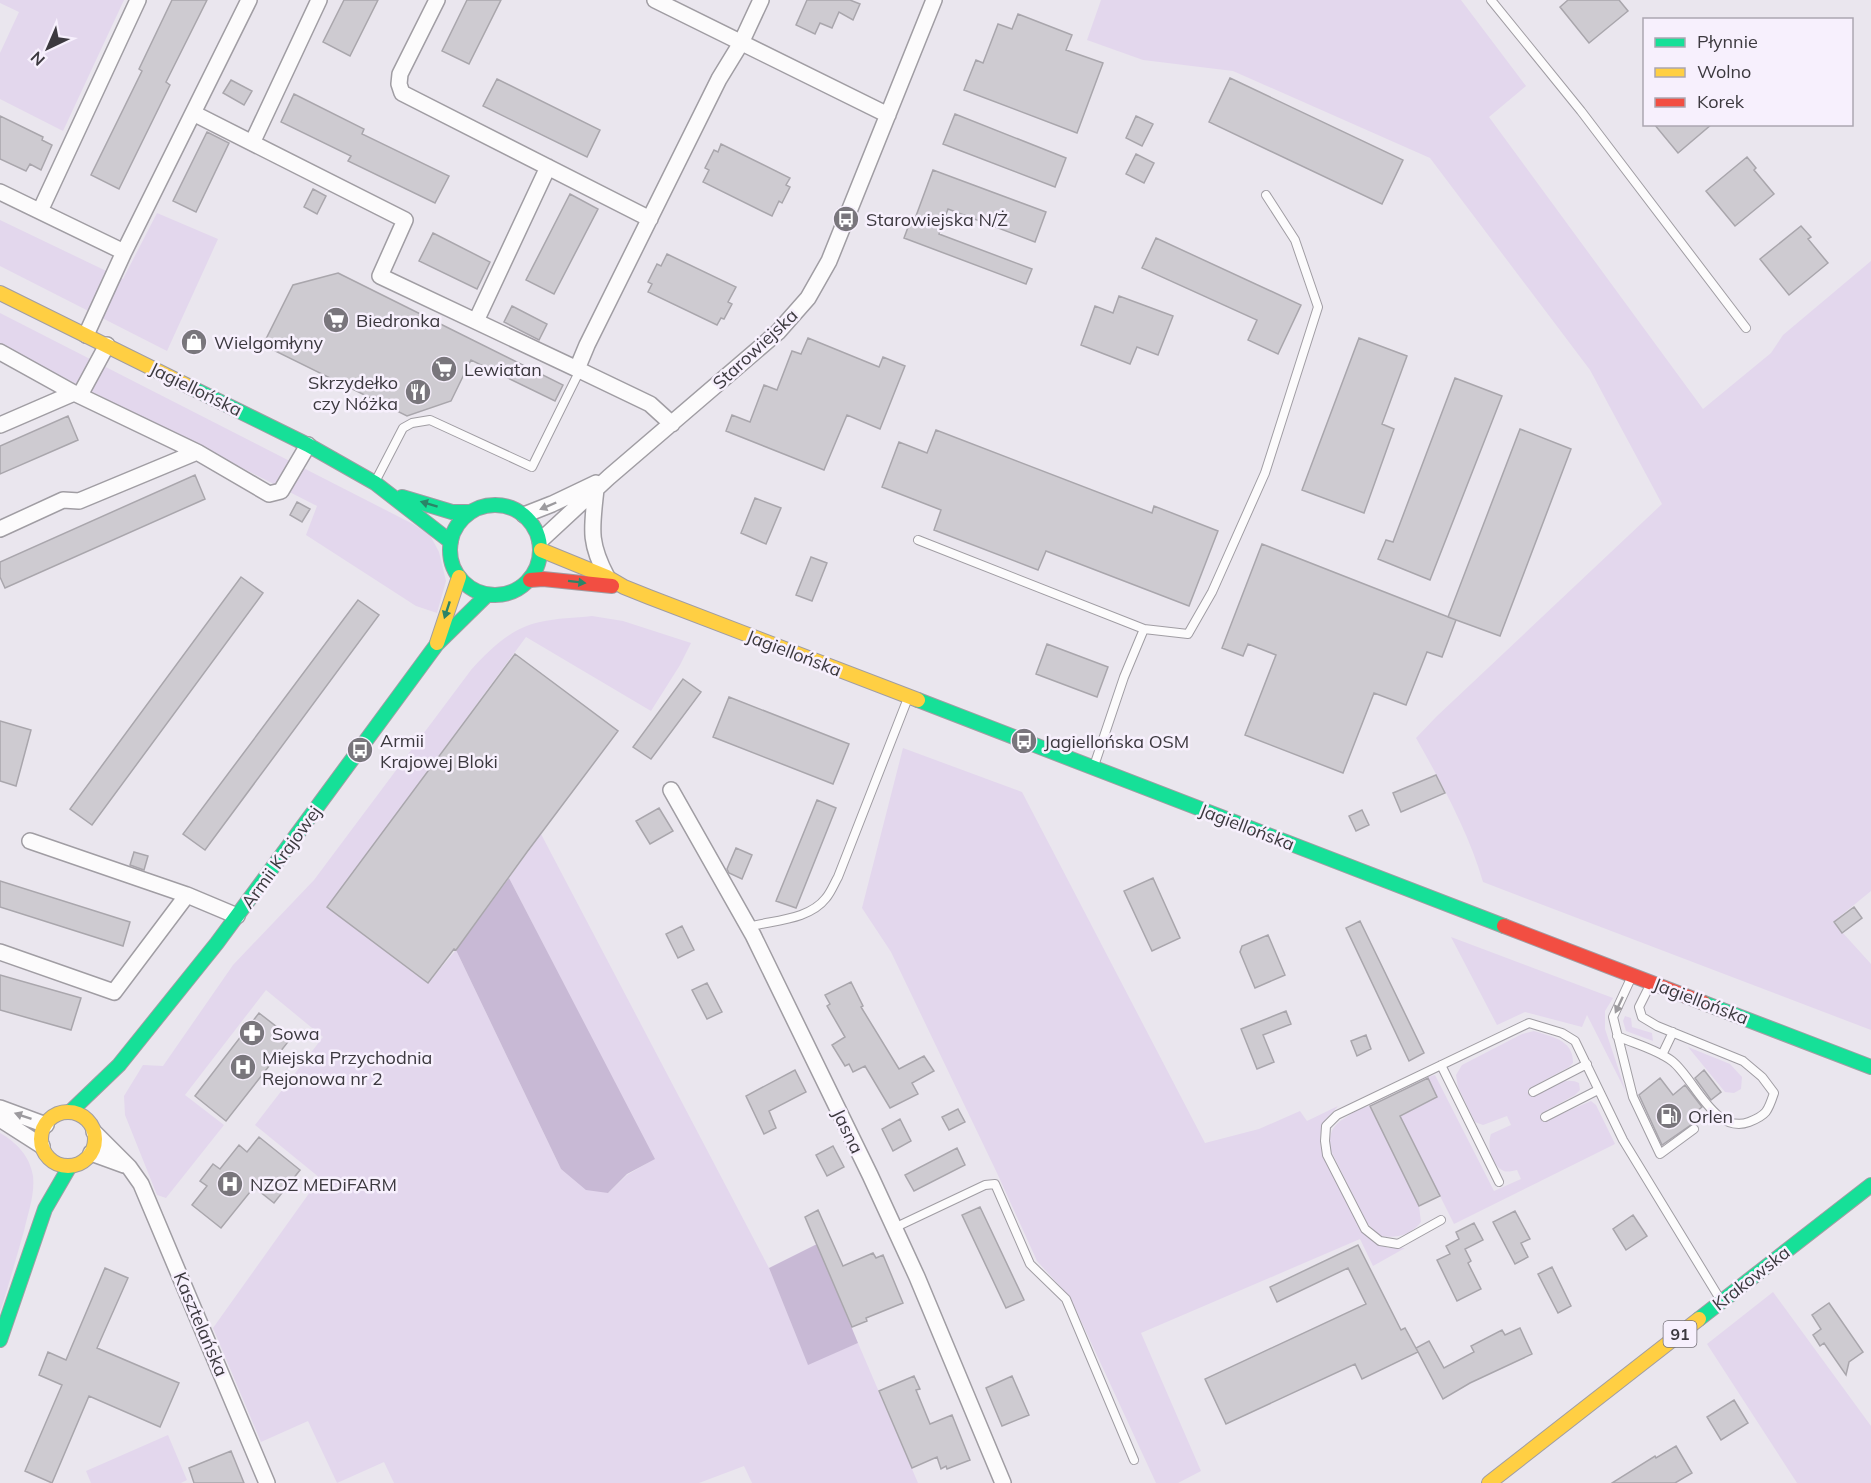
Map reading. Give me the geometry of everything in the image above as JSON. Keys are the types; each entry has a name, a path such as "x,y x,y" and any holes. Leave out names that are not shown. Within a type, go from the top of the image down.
{"street":[{"path":"40,211 138,0"},
{"path":"86,335 124,252 249,0"},
{"path":"253,141 319,0"},
{"path":"437,0 400,74 399,84 402,93 650,219"},
{"path":"655,0 888,116"},
{"path":"579,369 587,345 719,79 741,43 761,0"},
{"name":"Starowiejska","path":"541,546 609,477 778,332 808,298 830,261 934,0"},
{"path":"193,113 405,219 380,276 650,404 672,424"},
{"path":"476,321 548,167"},
{"path":"0,192 124,252"},
{"name":"Jagiellońska","path":"0,293 309,446 375,483 451,542"},
{"path":"0,425 77,394 107,345"},
{"path":"0,352 77,394 197,452 269,494 281,491 309,446"},
{"path":"0,529 63,500 80,501 197,452"},
{"path":"524,515 609,477"},
{"path":"596,489 592,540 597,558 608,577"},
{"name":"Jagiellońska","path":"388,492 452,512 470,512"},
{"path":"498,505 512,508 524,515 531,523 541,546 537,568 530,580 518,590 503,595 487,595 467,585 459,577 450,554 451,542 458,525 470,512 483,507 498,505"},
{"name":"Jagiellońska","path":"541,546 608,577 624,587 1871,1067"},
{"name":"Armii Krajowej","path":"437,644 459,577"},
{"name":"Jagiellońska","path":"530,580 543,579 624,587"},
{"name":"Armii Krajowej","path":"70,1113 119,1065 237,916 437,644 487,595"},
{"name":"Jasna","path":"671,790 748,927 894,1228 917,1277 1003,1483"},
{"path":"30,842 187,895 237,916"},
{"path":"0,952 114,992 187,895"},
{"name":"Armii Krajowej","path":"93,1117 119,1065"},
{"path":"0,1108 46,1125"},
{"path":"0,1119 46,1152 58,1164 70,1166 82,1162 91,1153 94,1146 93,1117 70,1113 56,1115 46,1125 43,1131 46,1152 45,1209"},
{"name":"Kasztelańska","path":"93,1117 141,1184 267,1483"},
{"path":"91,1153 129,1167"},
{"path":"0,1340 45,1209 70,1166"},
{"name":"Krakowska","path":"1489,1483 1871,1185"}],"lane":[{"path":"1491,0 1581,111 1746,328"},
{"path":"918,540 1144,629 1188,634 1212,592 1265,473 1318,307 1295,240 1266,195"},
{"path":"375,483 403,428 412,423 430,420 532,467 579,369"},
{"path":"1094,768 1124,677 1144,629"},
{"path":"748,927 802,915 811,911 826,898 838,877 908,697"},
{"path":"1633,975 1613,1017 1633,1097 1660,1154 1694,1129"},
{"path":"1617,1036 1662,1055 1674,1063 1719,1118 1741,1125 1762,1117 1769,1110 1774,1093 1762,1077 1743,1061 1657,1026 1642,1017 1639,1007 1651,982"},
{"path":"1441,1220 1398,1244 1380,1241 1365,1228 1327,1155 1324,1141 1326,1126 1337,1115 1529,1023 1562,1033 1575,1041 1623,1140 1722,1301"},
{"path":"1662,1055 1673,1032"},
{"path":"1533,1092 1587,1064"},
{"path":"1441,1065 1498,1182"},
{"path":"1545,1117 1598,1090"},
{"path":"894,1228 985,1185 995,1184 1030,1264 1066,1299 1134,1460"}],"shaded area":[{"path":"0,0 124,0 63,131 0,99 0,53 19,12 0,3"},
{"path":"1101,0 1461,0 1526,86 1489,117 1703,409 1771,353 1783,335 1871,261 1871,891 1833,922 1871,964 1871,1030 1483,882 1462,827 1416,738 1662,504 1590,370 1430,158 1233,71 1143,60 1087,40"},
{"path":"157,213 218,239 167,351 0,266 0,220 123,279"},
{"path":"0,313 413,524 430,535 439,552 446,581 437,613 416,606 306,535 317,506 0,345"},
{"path":"592,616 623,621 691,643 651,711 526,637 328,907 428,983 456,950 561,1169 608,1193 627,1175 654,1159 509,878 541,834 769,1268 808,1364 858,1343 918,1483 752,1483 744,1466 699,1483 394,1483 384,1462 337,1483 308,1421 261,1442 213,1328 320,1178 255,1125 323,1037 266,990 185,1095 224,1125 166,1198 157,1195 125,1115 124,1096 143,1065 163,1066 233,965 314,880 478,662 510,634 529,625"},
{"path":"903,748 1022,792 1205,1143 1259,1129 1300,1111 1307,1121 1338,1106 1322,1129 1321,1148 1363,1233 1388,1248 1405,1248 1373,1266 1360,1239 1141,1333 1201,1471 1178,1483 1156,1483 1070,1297 1037,1261 891,952 862,908"},
{"path":"509,878 655,1159 627,1174 608,1193 586,1190 561,1169 456,950"},
{"path":"1451,937 1613,998 1605,1011 1605,1029 1626,1092 1587,1015 1582,1027 1525,1012 1497,1025"},
{"path":"1625,1016 1631,1018 1632,1027 1652,1033 1653,1041 1626,1031 1623,1021"},
{"path":"1534,1031 1566,1044 1570,1049 1573,1063 1528,1089 1531,1097 1567,1081 1579,1083 1580,1090 1540,1114 1543,1122 1591,1101 1596,1105 1615,1144 1454,1224 1400,1116 1437,1097 1427,1077 1435,1075 1494,1191 1521,1179 1517,1170 1509,1172 1498,1167 1491,1154 1489,1143 1491,1134 1511,1125 1507,1116 1483,1125 1475,1122 1458,1087 1456,1075 1462,1065 1522,1034"},
{"path":"1688,1047 1730,1064 1742,1077 1741,1089 1734,1093 1725,1092"},
{"path":"1370,1106 1419,1206 1421,1222 1417,1227 1402,1235 1380,1236 1367,1223 1331,1151 1330,1139 1335,1126 1356,1111"},
{"path":"0,1133 17,1145 29,1162 33,1176 33,1190 24,1231 0,1312"},
{"path":"817,1244 858,1343 808,1365 769,1268"},
{"path":"1773,1292 1871,1426 1871,1483 1797,1483 1707,1344"},
{"path":"168,1435 187,1480 181,1483 91,1483 86,1471"}],"building":[{"path":"172,0 207,0 166,82 170,85 119,189 91,175 142,71 139,69"},
{"path":"344,0 378,0 350,56 323,42"},
{"path":"467,0 501,0 469,64 442,51"},
{"path":"807,0 850,0 860,4 853,20 839,12 832,28 820,23 815,34 796,25"},
{"path":"1568,0 1619,0 1628,11 1589,43 1560,7"},
{"path":"1018,14 1072,35 1066,50 1103,63 1077,133 964,90 976,60 983,63 998,24 1012,29"},
{"path":"1230,78 1403,160 1382,204 1209,122"},
{"path":"497,79 600,130 587,157 483,106"},
{"path":"231,80 252,91 244,105 223,93"},
{"path":"294,94 364,129 362,134 449,176 435,203 348,161 351,156 281,122"},
{"path":"955,114 1066,158 1055,187 943,144"},
{"path":"0,116 43,137 42,140 52,145 41,170 30,164 26,171 0,159"},
{"path":"1136,116 1153,124 1142,146 1126,138"},
{"path":"1656,126 1710,126 1678,153"},
{"path":"207,132 229,143 196,212 173,201"},
{"path":"721,144 790,178 786,185 790,187 782,203 779,201 772,216 703,182 709,170 705,168 714,150 718,152"},
{"path":"1136,154 1154,163 1144,183 1126,174"},
{"path":"1747,157 1756,168 1754,170 1774,194 1735,226 1706,191"},
{"path":"933,170 1046,212 1035,242 948,209 939,234 1032,269 1026,284 904,238 910,222 913,224"},
{"path":"313,189 326,196 317,214 304,207"},
{"path":"570,194 598,209 554,294 526,280"},
{"path":"1801,226 1811,237 1808,239 1828,263 1789,295 1760,259"},
{"path":"433,233 490,262 477,289 419,261"},
{"path":"1156,238 1301,305 1278,354 1248,340 1257,320 1142,268"},
{"path":"667,254 736,287 728,302 732,304 724,319 721,318 717,325 648,292 652,284 648,282 657,264 661,266"},
{"path":"338,273 563,385 555,401 471,360 451,401 407,416 263,345 293,285"},
{"path":"1119,296 1173,316 1158,355 1137,347 1130,364 1081,345 1095,306 1113,313"},
{"path":"512,306 547,324 539,340 504,322"},
{"path":"808,338 879,367 883,357 905,366 880,429 847,415 824,470 726,431 732,415 750,422 764,385 777,390 792,351 801,354"},
{"path":"1359,338 1407,356 1382,424 1394,429 1364,513 1302,490"},
{"path":"1455,378 1502,396 1430,580 1378,559 1386,540 1393,542"},
{"path":"68,416 78,440 0,474 0,446"},
{"path":"1520,429 1571,449 1500,636 1448,617"},
{"path":"936,430 1152,513 1154,506 1218,531 1189,606 1046,551 1038,570 934,530 941,510 882,487 899,442 927,453"},
{"path":"195,475 205,499 5,588 0,577 0,562"},
{"path":"755,498 781,508 766,544 741,533"},
{"path":"297,502 310,509 302,522 290,515"},
{"path":"1262,544 1456,620 1442,657 1427,652 1406,705 1374,693 1343,773 1245,735 1276,655 1248,644 1243,656 1222,648"},
{"path":"811,557 827,563 812,601 796,595"},
{"path":"241,577 263,593 92,825 70,809"},
{"path":"358,600 379,615 205,850 183,834"},
{"path":"1047,644 1108,667 1097,697 1036,674"},
{"path":"515,654 618,731 456,950 454,949 428,983 327,907"},
{"path":"683,679 701,692 651,759 633,747"},
{"path":"729,697 849,744 833,784 713,737"},
{"path":"0,721 31,730 16,786 0,781"},
{"path":"1436,775 1445,793 1401,812 1393,793"},
{"path":"817,800 836,808 796,908 776,901"},
{"path":"659,808 673,831 650,844 636,821"},
{"path":"1362,810 1369,825 1356,831 1349,816"},
{"path":"736,848 752,855 742,879 729,873 727,869"},
{"path":"134,852 148,856 144,870 130,865"},
{"path":"1153,878 1180,938 1152,951 1124,891"},
{"path":"0,881 130,922 123,946 0,907"},
{"path":"1854,907 1862,918 1842,933 1834,922"},
{"path":"1360,921 1424,1053 1409,1061 1346,928"},
{"path":"682,926 694,950 678,958 666,934"},
{"path":"1268,935 1285,975 1255,988 1240,952 1242,946"},
{"path":"0,975 81,998 71,1030 0,1010"},
{"path":"851,982 863,1006 861,1007 899,1069 924,1056 934,1071 912,1083 918,1094 890,1108 865,1066 853,1072 849,1064 845,1066 832,1045 845,1037 827,1006 830,1004 825,995"},
{"path":"707,983 722,1012 707,1019 692,990"},
{"path":"1286,1011 1291,1024 1263,1035 1274,1062 1257,1069 1241,1029"},
{"name":"Miejska Przychodnia Rejonowa nr 2","path":"259,1013 291,1038 226,1121 195,1096"},
{"path":"1366,1035 1371,1049 1357,1056 1351,1041"},
{"path":"795,1070 806,1092 769,1111 776,1128 764,1134 746,1096"},
{"path":"1704,1070 1721,1092 1711,1100 1695,1078"},
{"path":"1428,1078 1437,1097 1400,1116 1440,1196 1419,1206 1370,1106"},
{"name":"Orlen","path":"1660,1078 1673,1095 1685,1085 1702,1107 1691,1116 1695,1122 1662,1145 1639,1095"},
{"path":"958,1109 965,1122 949,1130 942,1117"},
{"path":"900,1119 911,1141 893,1151 882,1129"},
{"name":"NZOZ MEDiFARM","path":"259,1137 300,1170 274,1203 254,1187 221,1228 192,1205 207,1186 200,1181 213,1164 220,1169 239,1145 247,1152"},
{"path":"833,1146 844,1167 827,1176 816,1155"},
{"path":"957,1148 965,1165 914,1191 905,1175"},
{"path":"980,1207 1024,1300 1006,1308 962,1215"},
{"path":"818,1210 843,1266 873,1253 876,1258 883,1255 903,1303 866,1318 867,1321 852,1327 805,1217"},
{"path":"1515,1211 1530,1239 1521,1243 1528,1257 1515,1264 1493,1222"},
{"path":"1633,1215 1647,1236 1626,1250 1613,1229"},
{"path":"1474,1223 1483,1240 1465,1249 1471,1261 1468,1263 1481,1289 1457,1301 1437,1260 1450,1254 1446,1246 1459,1239 1456,1232"},
{"path":"1358,1245 1401,1330 1405,1328 1418,1352 1362,1379 1355,1364 1226,1424 1205,1379 1366,1304 1348,1268 1277,1302 1270,1287"},
{"path":"1552,1267 1571,1306 1558,1313 1538,1274"},
{"path":"105,1268 128,1278 97,1348 179,1383 160,1427 89,1396 52,1483 25,1471 62,1385 39,1375 48,1352 66,1360"},
{"path":"1829,1303 1863,1352 1849,1362 1846,1375 1824,1343 1820,1346 1813,1335 1821,1329 1812,1315"},
{"path":"1520,1328 1532,1354 1470,1383 1443,1399 1416,1348 1429,1341 1444,1368 1474,1352 1471,1346 1502,1330 1505,1335"},
{"path":"914,1376 920,1389 916,1390 930,1424 952,1415 970,1460 941,1469 937,1457 912,1468 879,1391"},
{"path":"1012,1376 1029,1415 1002,1426 986,1388"},
{"path":"1734,1400 1748,1423 1721,1440 1707,1417"},
{"path":"1676,1446 1692,1473 1675,1483 1612,1483 1655,1456 1656,1458"},
{"path":"231,1451 244,1483 194,1483 189,1468"}],"traffic: fast":[{"path":"190,387 308,445 375,483 451,542"},
{"path":"402,497 452,512 470,512"},
{"path":"495,505 512,508 527,518 537,533 540,550 537,567 527,582 512,592 495,595 478,592 463,582 453,567 450,550 453,533 463,518 478,508 495,505"},
{"path":"70,1112 119,1065 217,943 437,644 487,595"},
{"path":"918,700 1504,926"},
{"path":"1704,1003 1871,1067"},
{"path":"0,1340 45,1209 70,1166"},
{"path":"1699,1319 1871,1185"}],"traffic: slow":[{"path":"0,293 190,387"},
{"path":"541,550 649,597 918,700"},
{"path":"437,643 459,577"},
{"path":"68,1112 78,1114 87,1120 93,1129 95,1139 93,1149 87,1158 78,1164 68,1166 58,1164 49,1158 43,1149 41,1139 43,1129 49,1120 58,1114 68,1112"},
{"path":"1489,1483 1699,1319"}],"traffic: jam":[{"path":"530,580 543,579 612,586"},
{"path":"1504,926 1704,1003"}],"place":[{"name":"Starowiejska N/Ż","path":"846,219"},
{"name":"Biedronka","path":"336,320"},
{"name":"Wielgomłyny","path":"194,342"},
{"name":"Lewiatan","path":"444,369"},
{"name":"Skrzydełko czy Nóżka","path":"418,392"},
{"name":"Jagiellońska OSM","path":"1024,741"},
{"name":"Armii Krajowej Bloki","path":"360,750"},
{"name":"Sowa","path":"252,1033"},
{"name":"Miejska Przychodnia Rejonowa nr 2","path":"243,1067"},
{"name":"Orlen","path":"1669,1116"},
{"name":"NZOZ MEDiFARM","path":"230,1184"}]}
